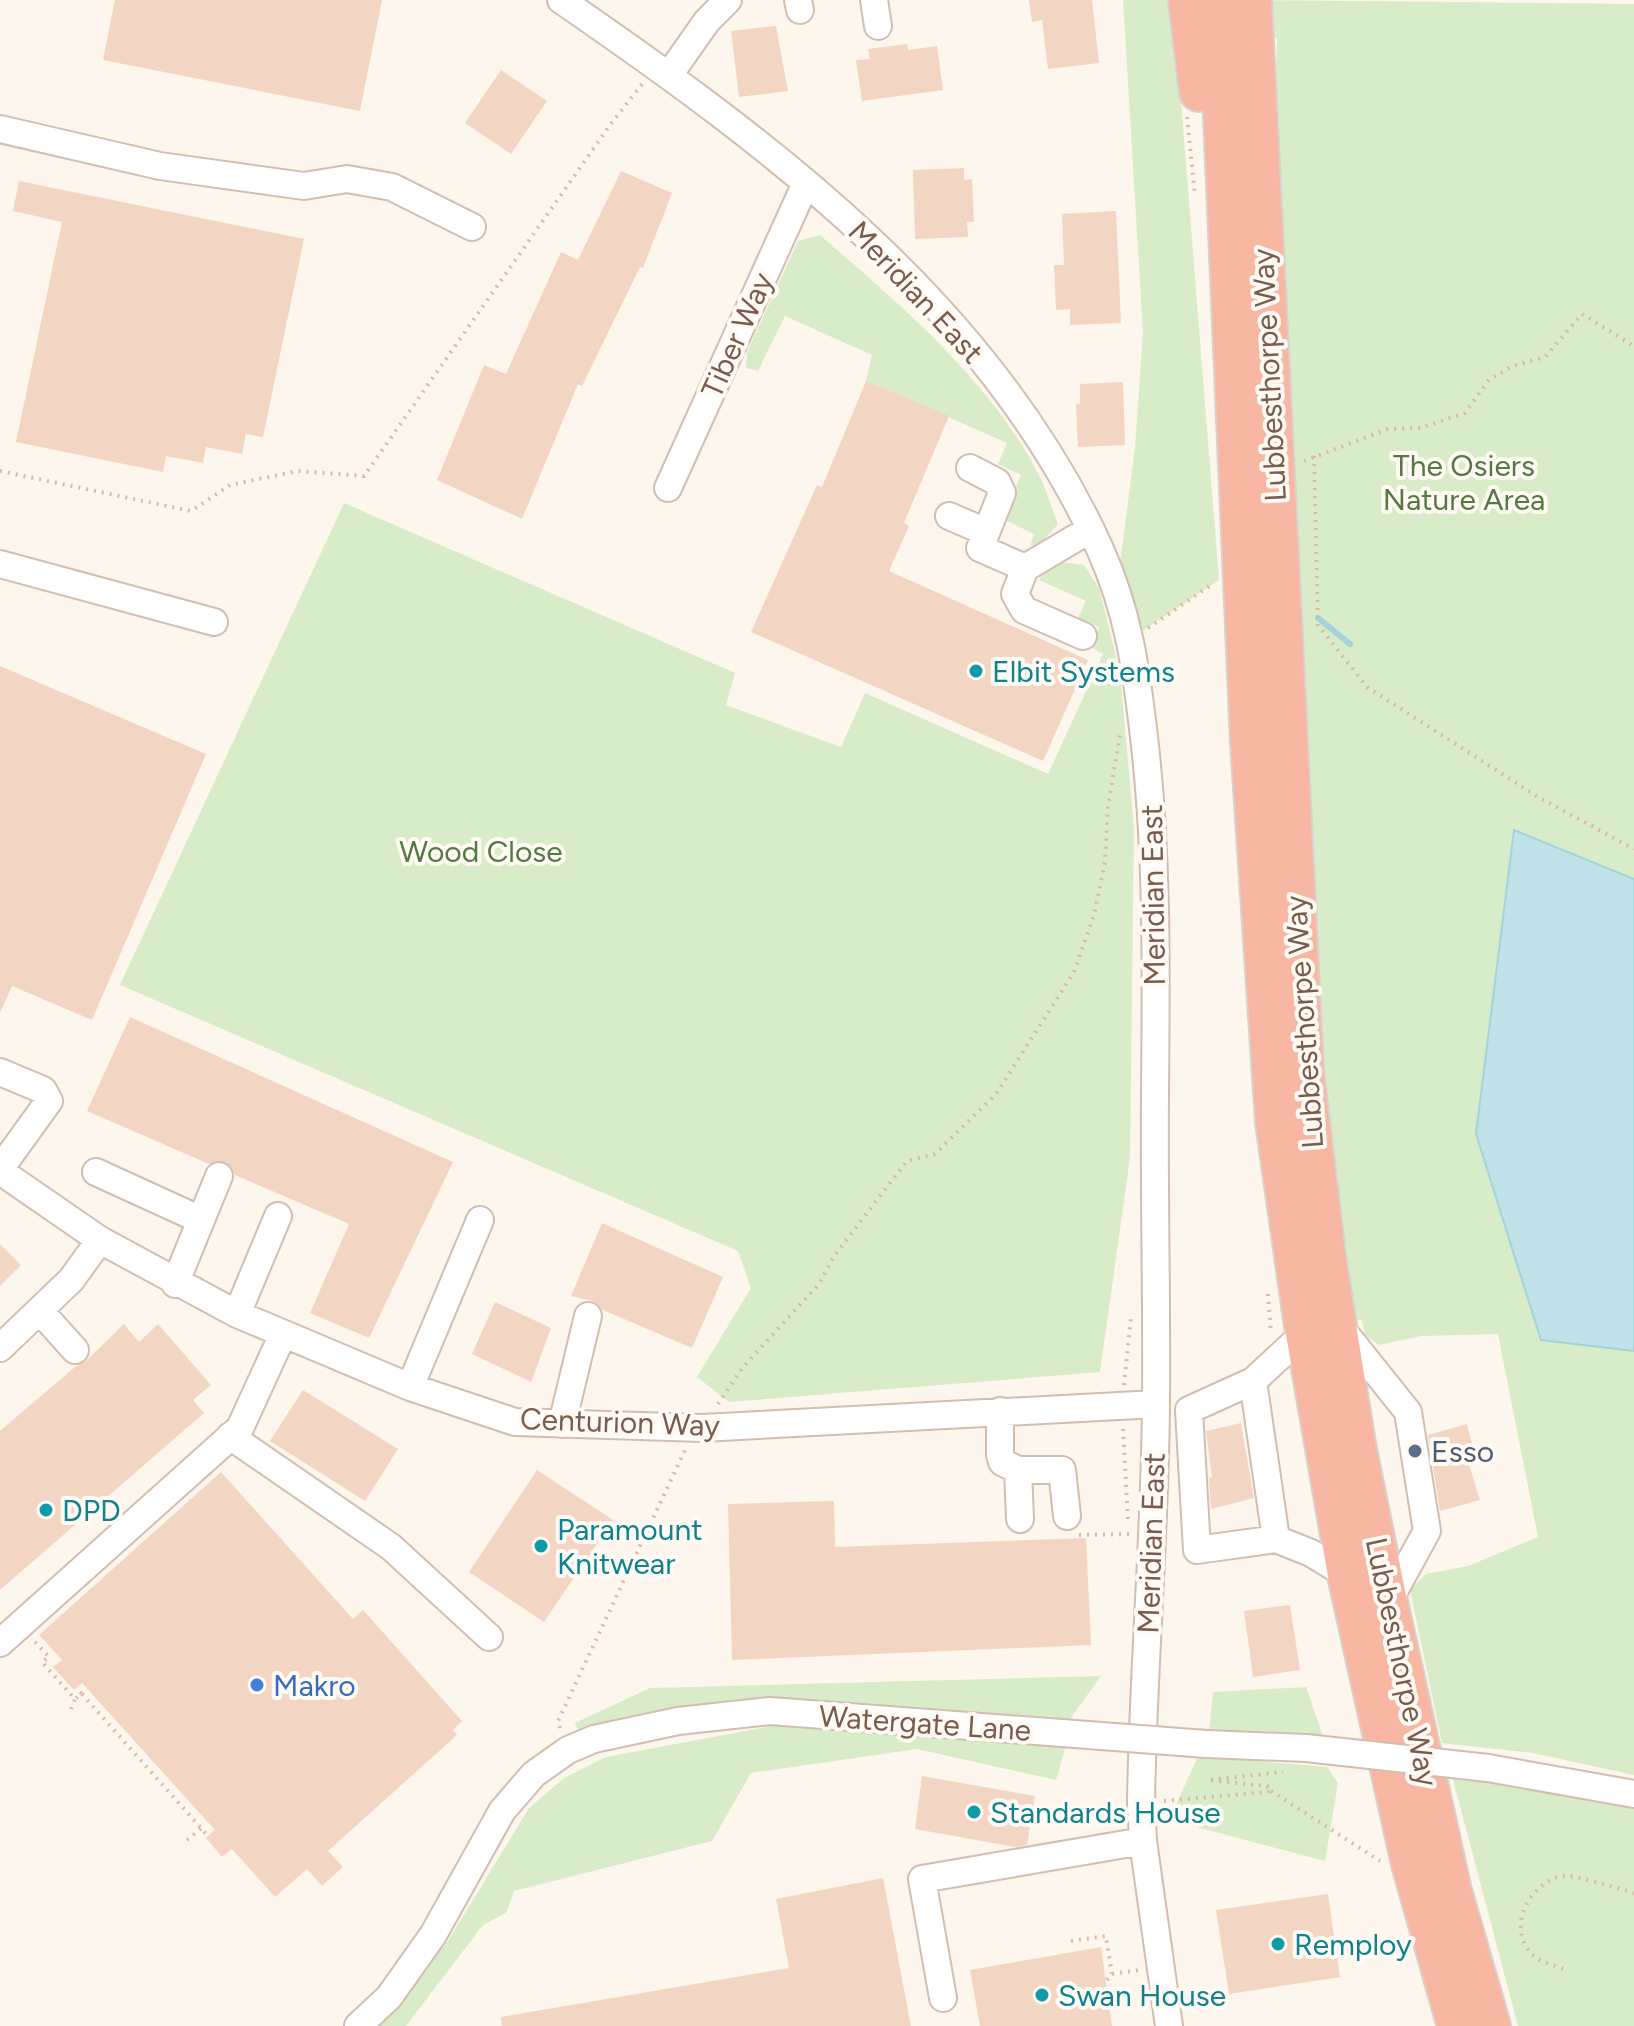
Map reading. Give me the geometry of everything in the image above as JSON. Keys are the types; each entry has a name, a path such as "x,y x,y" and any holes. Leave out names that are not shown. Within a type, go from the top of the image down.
{"highway":[{"path":"1188,0 1254,395"},
{"name":"Lubbesthorpe Way","path":"1218,0 1254,395 1274,468 1304,1071 1327,1264 1321,1328 1347,1575 1411,1864 1457,2026"},
{"name":"Lubbesthorpe Way","path":"1252,0 1254,395 1250,742 1275,1122 1321,1328 1357,1450 1452,1891 1491,2026"},
{"path":"1254,395 1278,0"}],"street":[{"name":"Meridian East","path":"561,0 657,79 806,183 890,257 960,331 1037,433 1089,530 1132,638 1150,793 1156,918 1156,1404 1141,1803 1143,1841 1169,2026"},
{"path":"657,79 728,0"},
{"path":"874,0 878,26"},
{"path":"0,129 160,166 304,186 347,179 392,187 472,227"},
{"name":"Tiber Way","path":"668,488 806,183"},
{"path":"970,468 997,482 1002,493 980,548 1025,568"},
{"path":"949,516 986,532"},
{"path":"1083,636 1024,610 1015,594 1025,568 1089,530"},
{"path":"0,564 214,622"},
{"path":"0,1072 43,1090 49,1101 0,1170"},
{"name":"Centurion Way","path":"0,1170 100,1240 175,1284 237,1314 410,1387 515,1422 702,1428 1156,1404"},
{"path":"96,1172 201,1220"},
{"path":"175,1284 219,1176"},
{"path":"237,1314 278,1216"},
{"path":"410,1387 480,1220"},
{"path":"0,1348 71,1280 100,1240"},
{"path":"40,1311 75,1350"},
{"path":"562,1424 588,1316"},
{"path":"1347,1575 1311,1553 1276,1539 1197,1550 1189,1410 1253,1381 1321,1328 1408,1412 1427,1531 1388,1602"},
{"path":"0,1643 240,1428 283,1334"},
{"path":"1253,1381 1276,1539"},
{"path":"1000,1411 1002,1462 1018,1470 1062,1470 1072,1526"},
{"path":"230,1436 391,1547 489,1637"},
{"path":"1018,1470 1020,1519"},
{"name":"Watergate Lane","path":"358,2026 389,1997 433,1935 502,1811 534,1774 568,1750 594,1739 678,1721 770,1711 1206,1744 1306,1748 1488,1768 1634,1794"},
{"path":"943,1998 922,1879 1143,1841"}],"path":[{"path":"0,471 191,511 230,485 298,471 364,476 610,125 657,79"},
{"path":"1186,109 1196,203"},
{"path":"1274,468 1296,465 1388,429 1420,428 1465,413 1489,380 1513,366 1545,357 1582,314 1634,346"},
{"path":"1314,456 1318,625 1367,687 1538,797 1634,849"},
{"path":"1132,638 1219,580"},
{"path":"568,1750 558,1721 678,1459 743,1367 819,1284 834,1256 907,1161 935,1154 996,1094 1074,972 1094,915 1105,862 1108,806 1120,728"},
{"path":"1072,1526 1129,1534"},
{"path":"21,1625 49,1657 42,1662 75,1699"},
{"path":"77,1688 208,1836"},
{"path":"71,1709 75,1699 82,1694"},
{"path":"1290,1772 1208,1780 1267,1786 1392,1869 1411,1864"},
{"path":"1141,1803 1271,1791"},
{"path":"187,1840 202,1828"},
{"path":"1563,1969 1534,1956 1526,1940 1520,1916 1531,1894 1560,1876 1576,1876 1634,1893"},
{"path":"1071,1941 1106,1936 1112,1974"},
{"path":"1107,1980 1112,1974 1159,1967"}],"green space":[{"path":"1123,0 1173,0 1219,580 1132,638 1116,595 1135,448 1143,332"},
{"name":"The Osiers Nature Area","path":"1252,0 1634,4 1634,1775 1533,1753 1442,1743 1410,1590 1426,1574 1468,1566 1538,1537 1498,1334 1421,1336 1379,1345 1365,1335 1362,1321 1354,1318 1327,1264 1270,390 1277,39 1253,17"},
{"path":"820,235 940,344 994,405 1018,438 1044,485 1058,524 1043,541 1030,546 1034,534 1003,519 1021,475 998,464 1007,443 866,381 872,355 785,316 758,371 746,368 747,352 798,241"},
{"name":"Wood Close","path":"344,503 735,673 726,705 841,747 865,693 1048,774 1103,654 1091,647 1099,627 1078,618 1086,601 1039,580 1047,568 1057,563 1084,565 1099,588 1120,672 1134,829 1130,1158 1100,1372 729,1402 697,1377 751,1288 738,1251 120,985"},
{"path":"1101,1676 1070,1719 772,1699 580,1735 575,1723 650,1688"},
{"path":"1306,1687 1324,1739 1209,1731 1213,1692"},
{"path":"793,1722 1066,1745 1056,1780 917,1749 751,1773 712,1841 514,1891 506,1913 483,1925 406,2026 369,2026 446,1944 529,1808 564,1778 606,1757"},
{"path":"1198,1756 1327,1767 1338,1783 1325,1861 1169,1820"},
{"path":"1451,1772 1634,1808 1634,2026 1518,2026"}],"water":[{"path":"1514,830 1634,879 1634,1351 1541,1340 1476,1134"}],"building":[{"path":"115,0 382,0 360,111 103,60"},
{"path":"1029,0 1092,0 1099,63 1048,69 1042,20 1032,22"},
{"path":"776,26 788,91 739,97 731,31"},
{"path":"907,44 908,50 937,46 943,90 862,101 856,60 870,59 868,49"},
{"path":"501,70 547,101 511,154 465,123"},
{"path":"964,168 964,180 972,179 974,222 967,222 968,237 915,239 913,170"},
{"path":"621,171 672,193 643,268 640,267 582,386 578,384 522,519 437,480 484,365 506,374 561,252 578,260"},
{"path":"19,181 304,239 263,437 246,434 242,454 206,447 203,463 166,456 163,472 16,442 62,222 13,211"},
{"path":"1116,211 1121,323 1070,325 1070,309 1056,310 1054,265 1064,265 1062,214"},
{"path":"866,381 949,416 904,523 909,526 889,571 1088,660 1043,761 751,632 817,485 822,487"},
{"path":"1123,382 1125,445 1078,447 1076,404 1080,404 1080,384"},
{"path":"0,666 206,754 92,1020 12,986 0,1013"},
{"path":"130,1017 453,1162 369,1338 310,1313 349,1224 235,1175 226,1162 209,1164 87,1111"},
{"path":"602,1223 723,1277 692,1348 603,1310 592,1301 571,1296"},
{"path":"0,1244 21,1265 0,1286"},
{"path":"495,1302 551,1328 531,1382 472,1354"},
{"name":"DPD","path":"124,1324 139,1342 158,1324 211,1385 193,1400 204,1413 0,1590 0,1431 76,1366 85,1362"},
{"path":"303,1390 398,1449 365,1501 270,1441"},
{"path":"1241,1423 1254,1498 1211,1509 1209,1478 1212,1477 1206,1431"},
{"path":"1467,1424 1474,1452 1466,1455 1480,1500 1440,1511 1428,1435"},
{"name":"Paramount Knitwear","path":"537,1470 613,1520 544,1622 469,1572"},
{"name":"Makro","path":"221,1472 353,1619 363,1610 462,1721 453,1730 457,1735 328,1851 343,1867 322,1886 307,1869 275,1897 232,1849 222,1857 206,1838 215,1830 82,1683 74,1690 53,1667 62,1660 39,1635"},
{"path":"834,1501 835,1547 1086,1538 1091,1645 732,1660 728,1504"},
{"path":"1290,1605 1300,1670 1253,1677 1244,1611"},
{"name":"Standards House","path":"922,1776 1035,1796 1027,1845 1015,1847 915,1829"},
{"path":"883,1878 911,2026 502,2026 501,2017 789,1968 776,1899"},
{"name":"Remploy","path":"1328,1894 1340,1977 1229,1994 1216,1910"},
{"name":"Swan House","path":"1101,1947 1112,2026 980,2026 970,1970"}],"waterway":[{"path":"1318,618 1350,644"}],"place":[{"name":"Elbit Systems","path":"976,671"},
{"name":"Esso","path":"1415,1451"},
{"name":"DPD","path":"46,1510"},
{"name":"Paramount Knitwear","path":"541,1546"},
{"name":"Makro","path":"257,1685"},
{"name":"Standards House","path":"974,1812"},
{"name":"Remploy","path":"1278,1944"},
{"name":"Swan House","path":"1042,1995"}]}
